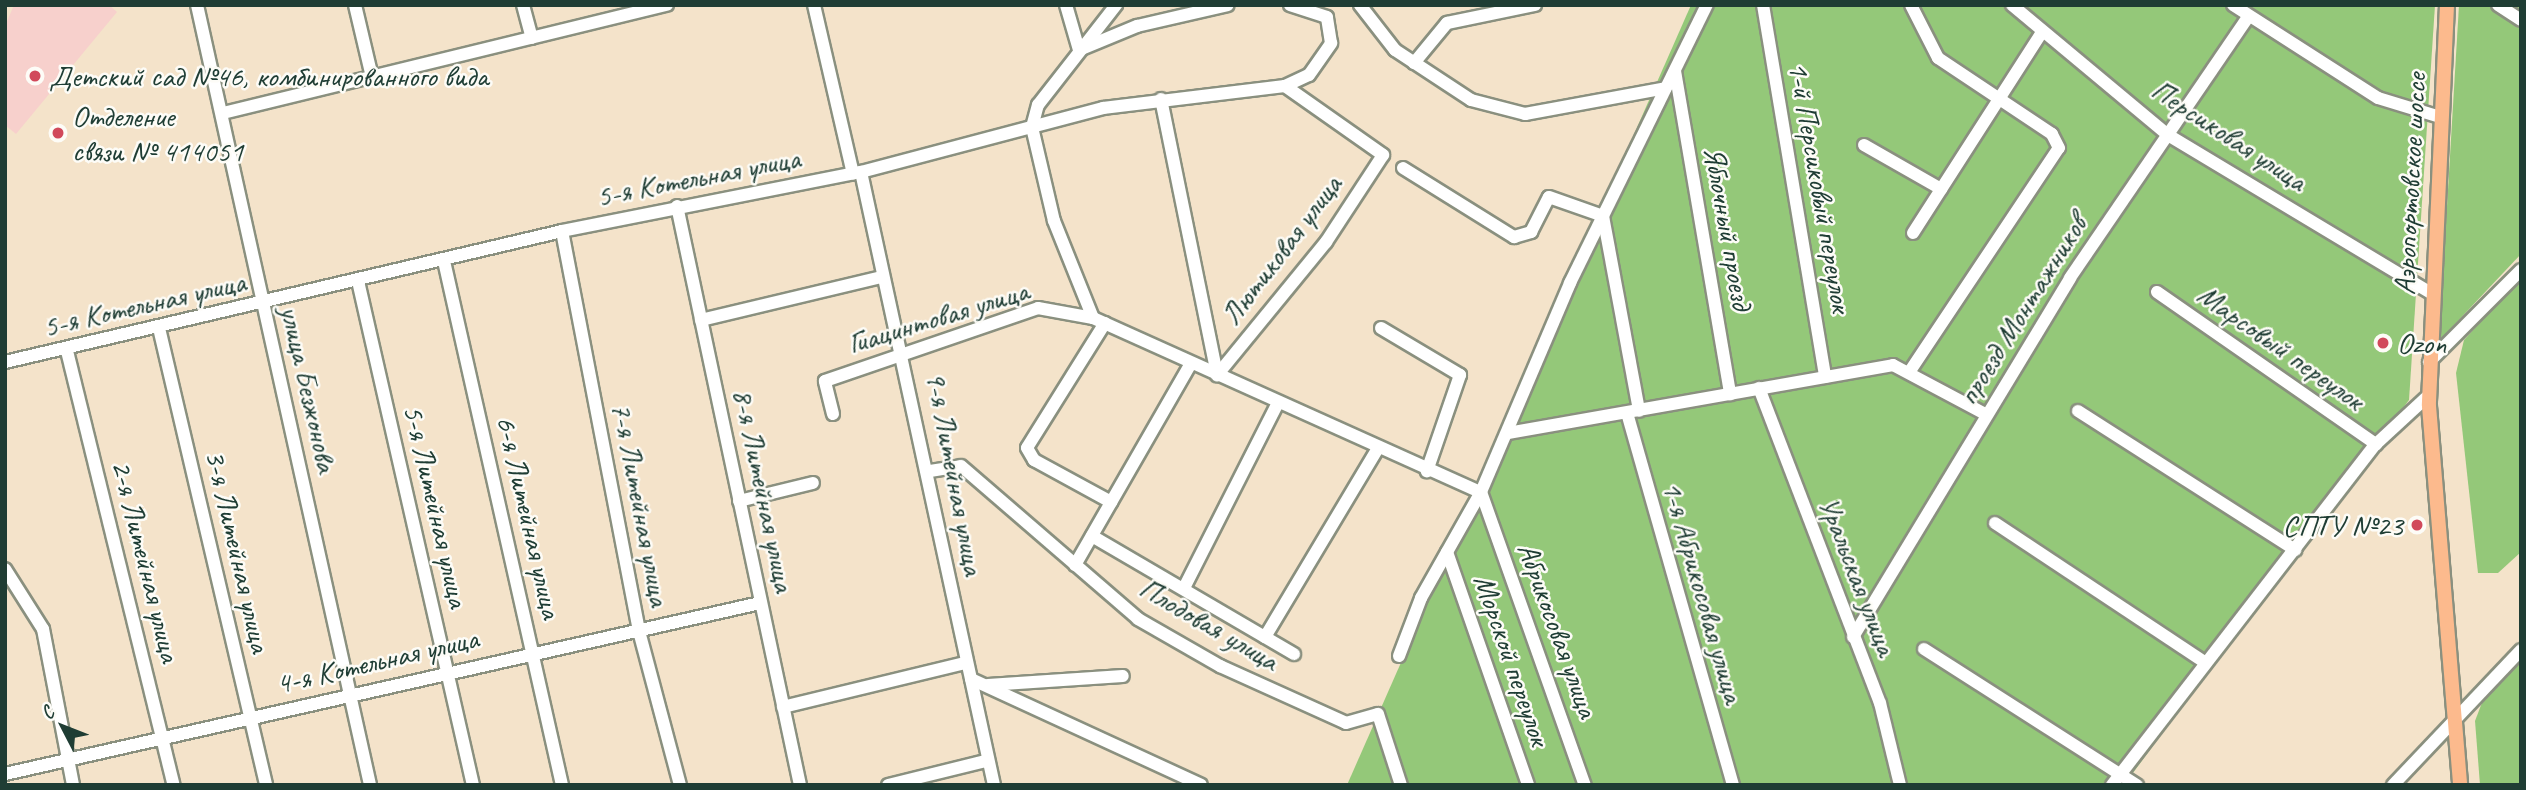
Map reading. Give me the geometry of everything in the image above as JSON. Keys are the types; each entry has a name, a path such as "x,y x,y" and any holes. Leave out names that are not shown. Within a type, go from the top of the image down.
{"main road":[{"name":"Аэропортовское шоссе","path":"2447,5 2429,292 2428,396 2451,718 2460,785"}],"street":[{"name":"улица Безжонова","path":"197,5 370,785"},
{"path":"355,5 372,77"},
{"path":"523,5 532,38"},
{"path":"223,113 667,5"},
{"name":"9-я Литейная улица","path":"814,5 882,277 904,352 930,471 965,663 971,680 986,761 994,785"},
{"path":"1066,5 1079,50"},
{"path":"1111,502 1034,460 1027,448 1099,320 1055,220 1032,127 1038,105 1116,5"},
{"path":"1079,50 1137,26 1228,5"},
{"path":"1285,86 1309,75 1326,55 1331,43 1325,11 1290,5"},
{"path":"1360,5 1395,50 1471,100 1525,114 1666,88"},
{"path":"1415,63 1447,23 1535,5"},
{"path":"1399,656 1447,552 1481,492 1603,216 1707,5"},
{"name":"1-й Персиковый переулок","path":"1763,5 1825,377"},
{"path":"1910,371 2059,149 2052,134 1938,58 1911,5"},
{"name":"Персиковая улица","path":"2012,5 2168,135 2429,292"},
{"path":"2233,5 2378,98 2440,117"},
{"path":"2498,5 2521,20"},
{"name":"проезд Монтажников","path":"1853,637 2070,278 2248,17"},
{"path":"1913,233 1996,95 2042,32"},
{"name":"Яблочный проезд","path":"1675,71 1730,394"},
{"name":"5-я Котельная улица","path":"5,362 67,351 562,231 677,206 857,173 1032,127 1161,99 1285,86"},
{"name":"Лютиковая улица","path":"1217,375 1326,242 1383,155 1285,86"},
{"path":"1161,99 1217,375"},
{"path":"1864,145 1941,189"},
{"path":"1403,169 1514,237 1531,232 1549,198 1603,216"},
{"name":"8-я Литейная улица","path":"677,206 800,785"},
{"name":"1-я Абрикосовая улица","path":"1603,216 1633,412 1733,785"},
{"name":"7-я Литейная улица","path":"562,231 639,631 680,785"},
{"name":"6-я Литейная улица","path":"444,261 562,785"},
{"path":"2429,362 2521,270"},
{"path":"701,320 882,277"},
{"name":"5-я Литейная улица","path":"358,281 473,785"},
{"name":"Марсовый переулок","path":"2157,292 2376,444"},
{"name":"Гиацинтовая улица","path":"833,414 825,382 904,352 1038,308 1099,320 1377,450 1481,492"},
{"name":"3-я Литейная улица","path":"159,328 266,785"},
{"path":"1381,328 1461,376 1427,471"},
{"name":"2-я Литейная улица","path":"67,351 174,785"},
{"path":"1075,565 1191,363"},
{"path":"1508,433 1893,365 1910,371 1987,415"},
{"name":"Уральская улица","path":"1759,388 1880,703 1900,785"},
{"path":"2112,785 2376,444 2428,396"},
{"path":"1184,588 1278,403"},
{"path":"2078,411 2295,550"},
{"path":"1265,637 1377,450"},
{"name":"Плодовая улица","path":"930,471 961,466 1138,619 1220,666 1346,723 1378,714 1401,785"},
{"path":"739,502 813,483"},
{"name":"Абрикосовая улица","path":"1481,492 1585,785"},
{"path":"1995,523 2206,663"},
{"path":"1092,536 1294,654"},
{"name":"Морской переулок","path":"1447,552 1528,785"},
{"path":"5,569 19,583 43,629 73,785"},
{"name":"4-я Котельная улица","path":"5,774 250,716 760,603"},
{"path":"1924,649 2121,772 2137,785"},
{"path":"2393,785 2451,718 2521,650"},
{"path":"783,706 965,663"},
{"path":"984,686 1123,676"},
{"path":"971,680 1201,785"},
{"path":"888,785 986,761"}],"shaded area":[{"name":"Детский сад №46, комбинированного вида","path":"14,5 109,5 117,12 16,134 5,125 5,26"}],"green space":[{"path":"1691,5 2435,5 2409,400 2124,785 1347,785"},
{"path":"2459,5 2521,5 2521,254 2439,341"},
{"path":"2521,277 2521,552 2498,573 2478,573 2456,373 2464,340"},
{"path":"2521,662 2521,785 2480,785 2475,721 2483,700"}],"place":[{"name":"Детский сад №46, комбинированного вида","path":"35,76"},
{"name":"Отделение связи № 414051","path":"58,133"},
{"name":"Ozon","path":"2383,343"},
{"name":"СПТУ №23","path":"2417,525"}]}
